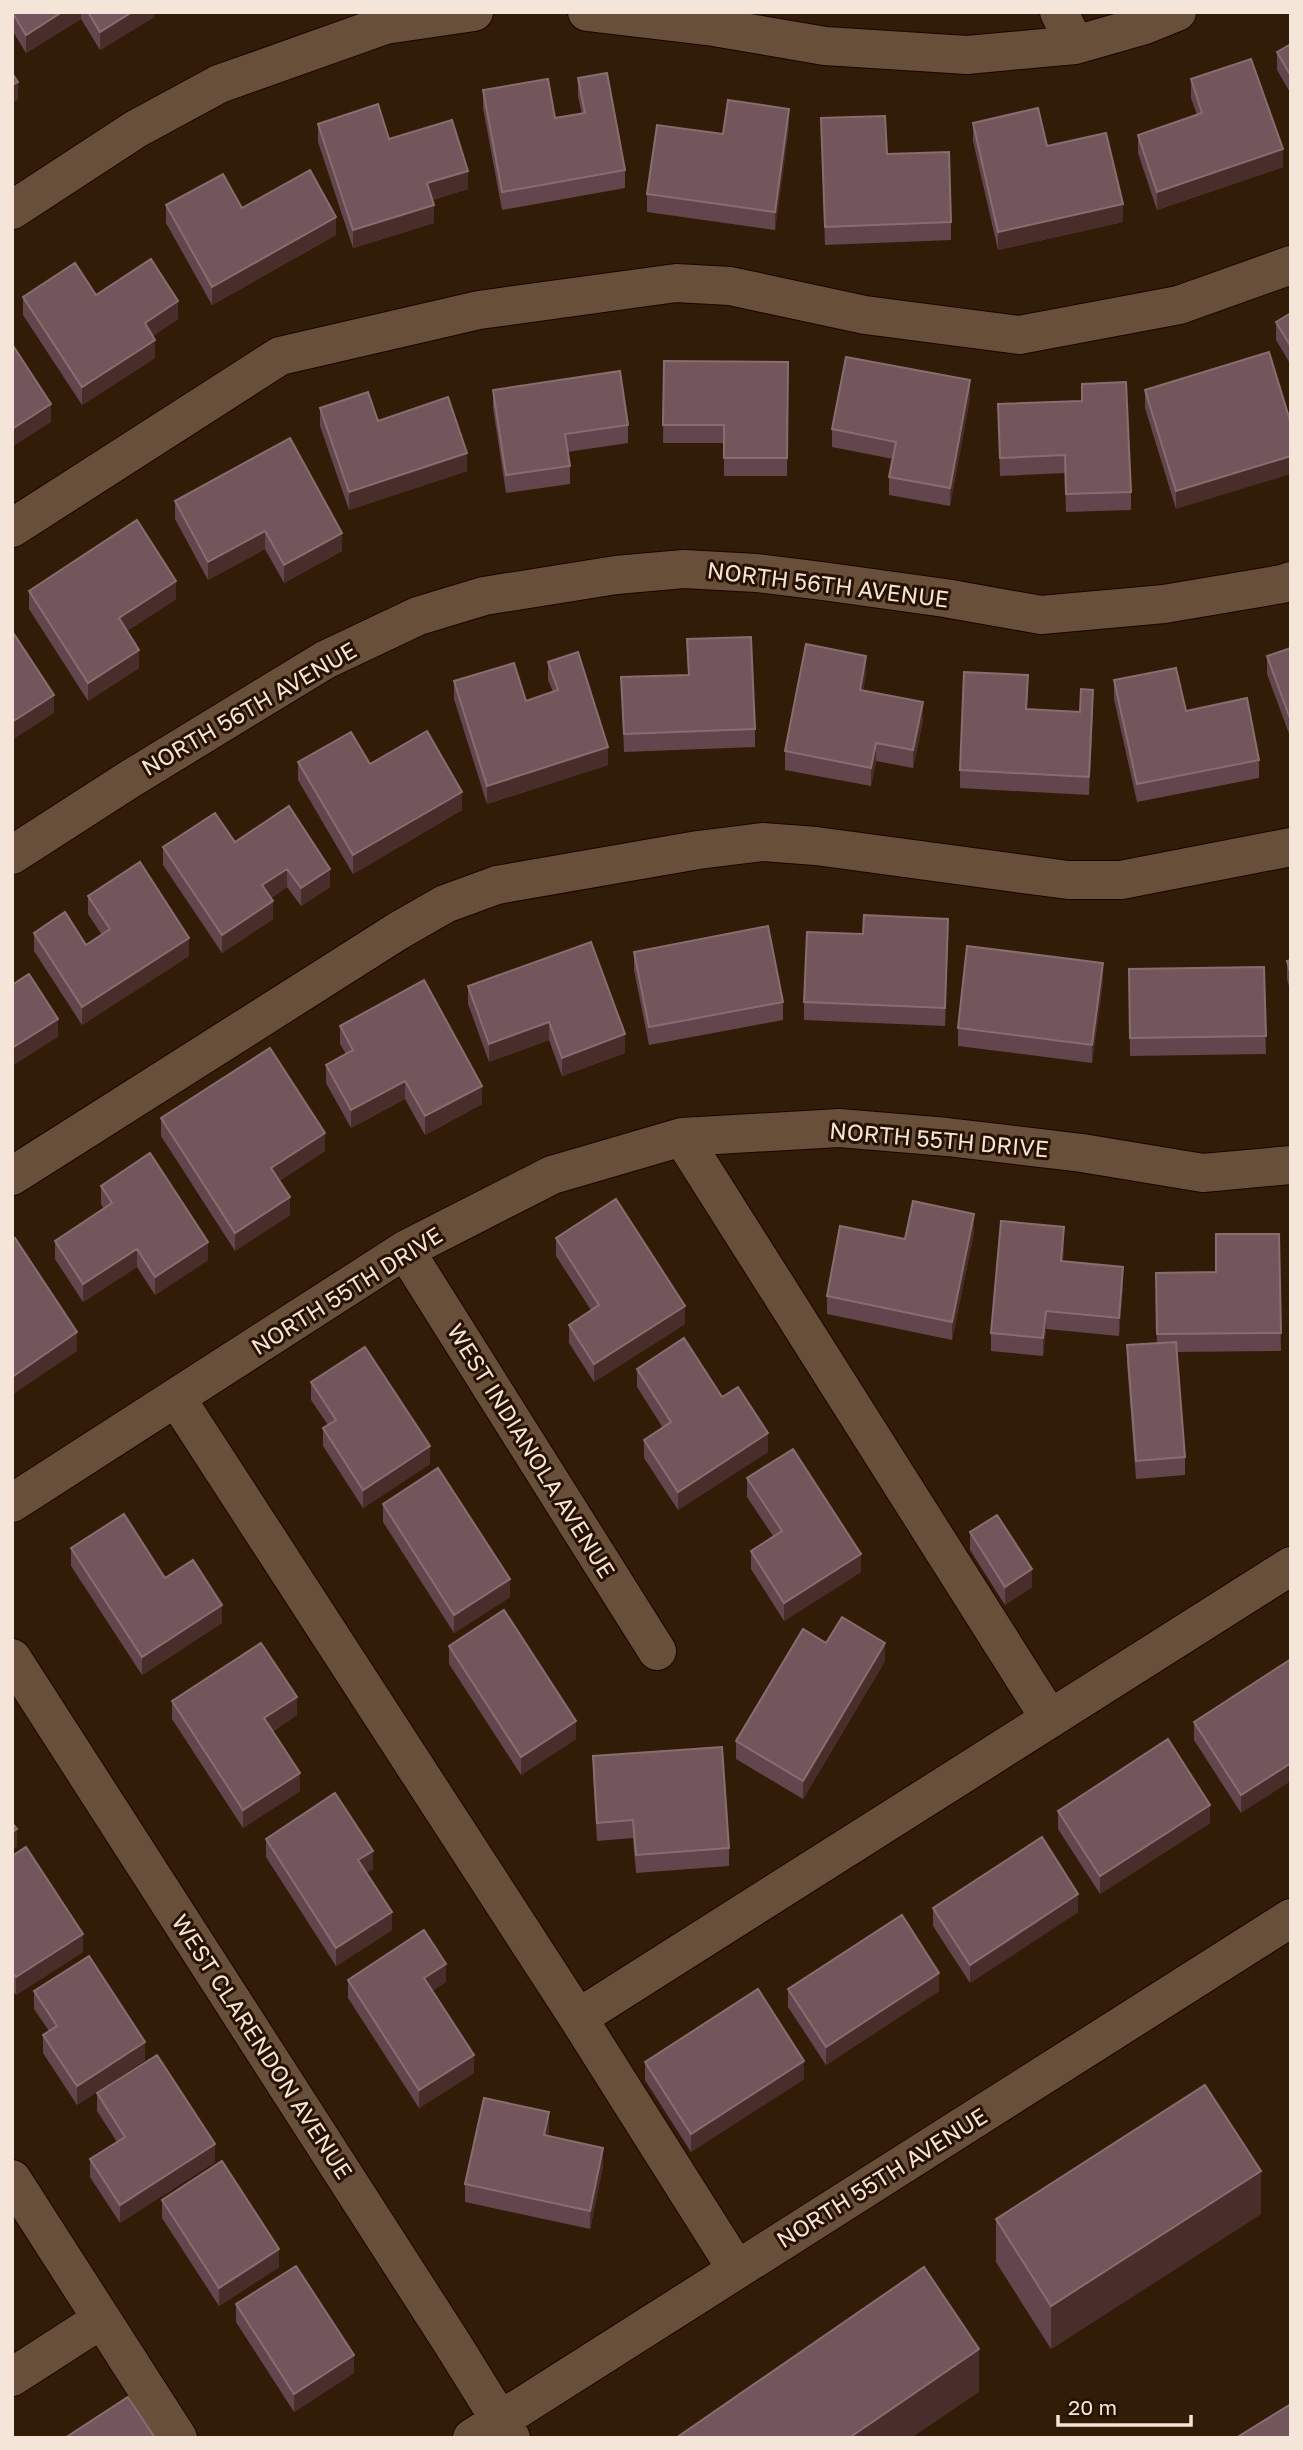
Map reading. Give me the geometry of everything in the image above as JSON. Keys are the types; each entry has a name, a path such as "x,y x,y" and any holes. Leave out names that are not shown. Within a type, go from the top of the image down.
{"street":[{"path":"12,210 136,130 219,84 385,25 474,12"},
{"path":"587,12 714,27 825,46 967,55 1067,29 1145,25 1177,12"},
{"path":"12,528 280,356 479,310 676,283 730,286 865,315 1019,335 1180,305 1291,265"},
{"name":"NORTH 56TH AVENUE","path":"12,855 130,779 325,660 418,616 484,596 616,575 684,569 796,578 945,598 1041,615 1164,604 1291,581"},
{"path":"12,1176 398,931 445,904 497,886 698,850 762,842 816,846 1068,880 1121,880 1291,848"},
{"name":"NORTH 55TH DRIVE","path":"12,1503 405,1251 552,1175 682,1137 838,1128 947,1137 1069,1152 1203,1173 1291,1166"},
{"path":"682,1137 1050,1719"},
{"name":"WEST INDIANOLA AVENUE","path":"405,1251 657,1651"},
{"path":"177,1399 578,2018 737,2270"},
{"path":"578,2018 1291,1566"},
{"name":"WEST CLARENDON AVENUE","path":"12,1658 445,2331 494,2432"},
{"name":"NORTH 55TH AVENUE","path":"494,2432 737,2270 1291,1918"},
{"path":"12,2179 178,2438"},
{"path":"12,2377 102,2319"}],"building":[{"path":"12,12 62,12 26,35"},
{"path":"88,12 132,12 100,32"},
{"path":"1291,44 1291,76 1277,52"},
{"path":"1251,59 1283,149 1157,192 1138,135 1202,113 1191,79"},
{"path":"12,73 18,82 12,85"},
{"path":"607,73 625,170 502,192 483,90 548,79 555,118 585,113 578,78"},
{"path":"728,100 789,109 775,212 647,194 657,125 723,134"},
{"path":"378,104 389,139 452,120 468,171 427,183 434,205 353,230 318,124"},
{"path":"1038,108 1047,146 1106,133 1123,204 998,232 973,123"},
{"path":"885,116 887,154 949,152 951,222 825,227 821,118"},
{"path":"310,170 336,217 212,287 166,205 223,174 242,208"},
{"path":"151,259 178,301 145,323 155,340 82,387 23,297 75,263 96,295"},
{"path":"1291,313 1291,347 1276,322"},
{"path":"12,344 51,404 12,429"},
{"path":"1269,352 1291,424 1291,456 1176,491 1145,390"},
{"path":"846,357 970,380 950,488 889,477 896,442 832,429"},
{"path":"664,361 788,362 787,458 724,458 724,425 663,425"},
{"path":"620,371 628,425 565,434 570,466 506,475 493,390"},
{"path":"1126,382 1131,492 1066,494 1065,455 1000,458 998,404 1082,401 1082,384"},
{"path":"368,392 378,421 448,397 467,453 349,492 320,408"},
{"path":"290,438 342,533 284,565 265,531 208,562 175,501"},
{"path":"137,520 176,581 119,618 139,650 88,683 29,591"},
{"path":"12,631 54,695 12,722"},
{"path":"751,637 755,729 624,734 621,677 689,675 687,639"},
{"path":"806,644 866,656 860,690 923,702 913,750 876,743 871,768 785,751"},
{"path":"1291,648 1291,721 1267,656"},
{"path":"578,652 608,747 487,786 454,681 514,663 526,701 558,690 548,662"},
{"path":"1176,668 1186,711 1247,698 1259,760 1137,784 1114,680"},
{"path":"964,672 1028,675 1026,709 1080,712 1081,689 1093,690 1089,777 960,770"},
{"path":"427,731 462,792 353,855 298,762 351,732 370,764"},
{"path":"289,806 330,869 301,888 287,869 262,885 273,901 222,935 163,847 215,813 235,842"},
{"path":"140,862 189,938 82,1007 34,933 65,912 86,945 110,929 88,896"},
{"path":"864,915 948,919 945,1008 804,1002 807,932 863,934"},
{"path":"768,926 783,1002 649,1027 634,952"},
{"path":"591,942 625,1034 562,1058 549,1022 489,1044 468,986"},
{"path":"967,946 1103,963 1092,1045 958,1028"},
{"path":"1264,967 1266,1036 1130,1038 1129,969"},
{"path":"29,974 58,1019 12,1048 12,985"},
{"path":"424,980 482,1086 425,1116 405,1081 351,1110 326,1065 353,1050 340,1026"},
{"path":"270,1048 325,1133 271,1168 290,1197 235,1233 161,1118"},
{"path":"150,1153 208,1242 155,1277 137,1249 83,1284 55,1241 112,1203 101,1186"},
{"path":"616,1199 685,1306 594,1364 569,1325 599,1305 556,1238"},
{"path":"913,1201 974,1214 952,1322 827,1296 840,1226 905,1239"},
{"path":"1001,1221 1064,1227 1061,1261 1123,1267 1119,1318 1046,1311 1043,1338 991,1333"},
{"path":"1216,1234 1279,1234 1281,1333 1157,1334 1156,1273 1216,1272"},
{"path":"15,1238 77,1332 12,1377 12,1240"},
{"path":"684,1338 722,1397 738,1387 768,1433 678,1492 644,1440 671,1422 637,1369"},
{"path":"1176,1342 1185,1457 1136,1461 1127,1345"},
{"path":"365,1347 430,1446 363,1490 323,1428 336,1420 311,1382"},
{"path":"793,1449 861,1554 784,1603 751,1551 782,1531 747,1478"},
{"path":"438,1468 510,1579 454,1615 383,1504"},
{"path":"124,1514 165,1578 193,1560 222,1605 142,1657 71,1548"},
{"path":"997,1515 1032,1569 1005,1587 970,1532"},
{"path":"504,1610 576,1721 521,1757 449,1646"},
{"path":"842,1617 885,1643 803,1781 736,1741 803,1629 826,1643"},
{"path":"261,1643 297,1697 264,1718 300,1773 243,1810 172,1701"},
{"path":"1291,1659 1291,1763 1241,1795 1194,1722"},
{"path":"1168,1739 1210,1805 1100,1876 1058,1811"},
{"path":"722,1747 729,1848 636,1855 633,1820 597,1823 593,1756"},
{"path":"335,1793 373,1851 358,1860 392,1912 336,1948 266,1839"},
{"path":"1042,1837 1078,1894 970,1965 933,1908"},
{"path":"26,1847 83,1934 16,1977 12,1972 12,1856"},
{"path":"902,1915 939,1973 826,2047 788,1989"},
{"path":"424,1930 446,1964 424,1978 474,2055 419,2090 348,1980"},
{"path":"89,1956 145,2042 77,2086 43,2035 57,2026 34,1991"},
{"path":"758,1989 804,2061 691,2134 645,2062"},
{"path":"157,2055 215,2144 120,2205 90,2159 125,2137 97,2093"},
{"path":"1205,2085 1261,2171 1051,2306 996,2219"},
{"path":"484,2098 549,2112 544,2135 603,2148 590,2211 465,2184"},
{"path":"222,2161 279,2249 219,2288 162,2200"},
{"path":"296,2266 354,2355 294,2394 236,2304"},
{"path":"924,2267 979,2349 849,2438 676,2438"},
{"path":"128,2397 155,2438 65,2438"},
{"path":"1291,2404 1291,2438 1236,2438"}]}
